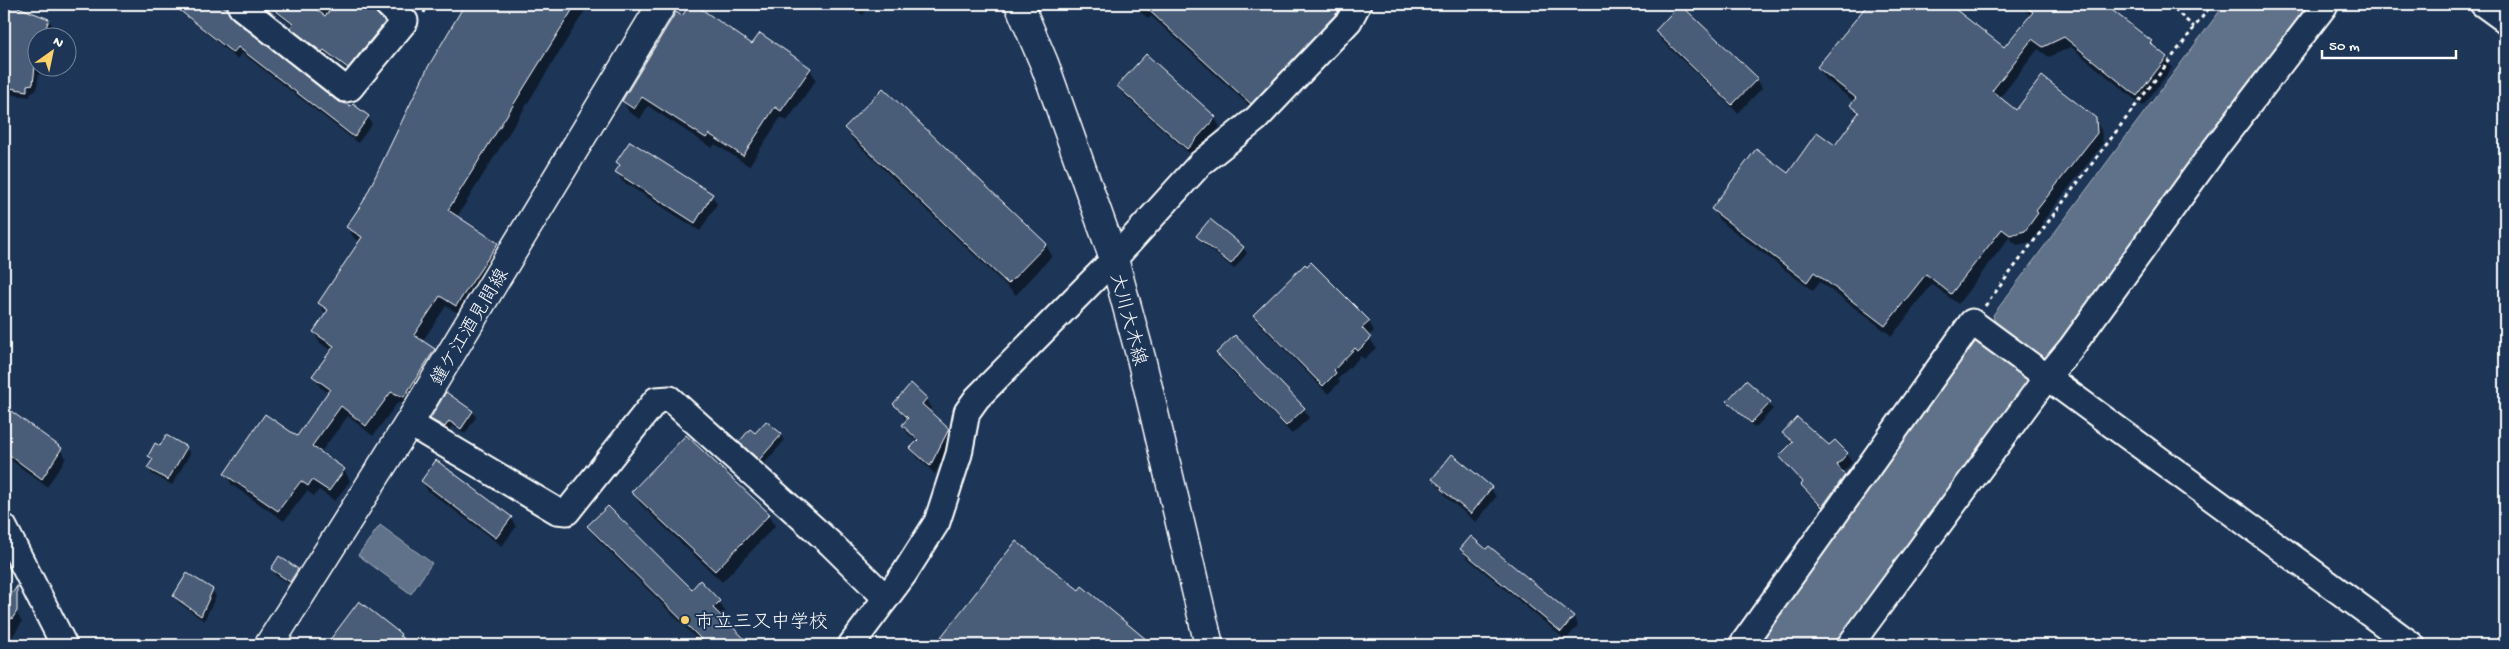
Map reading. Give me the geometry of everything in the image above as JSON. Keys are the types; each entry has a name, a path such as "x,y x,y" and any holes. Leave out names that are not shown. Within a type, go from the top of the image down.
{"main road":[{"name":"鐘ケ江酒見間線","path":"270,645 409,423 662,4"},
{"name":"大川大木線","path":"1018,4 1044,62 1114,260 1141,358 1209,645"}],"street":[{"path":"241,4 241,7 345,89 350,88 405,21 387,4"},
{"path":"851,645 886,598 937,522 959,454 967,412 977,398 1114,260 1201,163 1256,119 1349,21 1358,4"},
{"path":"1850,645 2043,374 2071,348 2217,146 2326,4"},
{"path":"2483,4 2505,20"},
{"path":"1742,645 1978,327 2412,645"},
{"path":"409,423 557,511 567,512 656,400 670,399 831,544 886,598"},
{"path":"4,527 64,645"}],"path":[{"path":"2168,4 2194,27"},
{"path":"1978,327 2212,4"}],"water":[{"path":"2225,4 2312,4 2052,357 2046,359 2025,345 2011,366 2032,380 2032,385 1837,645 1758,645 1973,342 1979,341 1997,354 2012,335 1994,320 1993,315"},
{"path":"380,525 432,563 411,594 358,555"}],"building":[{"path":"10,4 49,19 46,28 28,28 28,78 34,78 33,84 27,85 27,91 4,87 4,21"},
{"path":"172,4 220,4 227,9 232,18 336,100 351,106 353,104 369,116 354,137 238,47 233,53"},
{"path":"267,4 309,4 325,16 335,4 372,4 377,14 385,22 348,68 324,50 322,52 290,28 293,24"},
{"path":"465,4 576,4 448,210 498,243 456,306 440,296 414,335 435,349 404,397 391,392 366,426 341,406 312,446 345,469 329,491 312,480 308,486 301,481 278,511 224,474 265,414 297,436 330,389 312,376 334,346 313,332 328,310 318,303 362,237 346,227 363,202 428,67"},
{"path":"690,4 694,4 752,44 760,33 811,68 781,111 775,107 743,156 709,134 706,138 642,97 634,109 622,101 676,12 682,16"},
{"path":"1142,4 1342,4 1337,13 1251,104"},
{"path":"1680,4 1758,78 1732,105 1655,31"},
{"path":"1868,4 1959,4 1955,9 2004,47 2033,12 2022,4 2104,4 2152,41 2150,43 2167,57 2137,96 2064,37 2043,47 2032,39 1992,91 2016,110 2042,76 2096,118 2097,133 2036,211 2038,213 2025,231 2010,235 2002,229 1951,294 1926,274 1885,326 1814,272 1807,282 1711,209 1756,149 1788,173 1817,132 1835,145 1859,112 1850,105 1856,98 1817,67"},
{"path":"1146,54 1216,117 1187,149 1117,86"},
{"path":"883,88 1047,244 1008,284 844,128"},
{"path":"630,141 713,194 695,223 615,172 620,165 616,162"},
{"path":"1210,219 1244,247 1231,264 1196,236"},
{"path":"1311,262 1370,321 1362,328 1371,338 1358,351 1355,348 1334,370 1336,373 1323,386 1253,315 1305,264 1307,266"},
{"path":"1235,335 1305,408 1286,426 1216,353"},
{"path":"1746,380 1771,402 1751,423 1727,401"},
{"path":"911,383 927,398 922,404 949,429 930,466 910,448 918,440 902,425 908,418 893,404"},
{"path":"446,392 473,411 461,429 449,421 445,427 430,419"},
{"path":"4,406 62,448 42,479 4,451"},
{"path":"1797,417 1829,445 1835,440 1848,453 1837,465 1845,475 1822,507 1801,485 1803,482 1779,456 1793,442 1782,433"},
{"path":"766,421 782,434 759,460 739,442 750,429 755,433"},
{"path":"166,435 187,447 168,480 147,468 153,459 148,456 155,443 160,446"},
{"path":"686,435 770,514 715,571 631,492"},
{"path":"1452,454 1492,487 1471,514 1432,479"},
{"path":"436,460 512,517 496,538 421,481"},
{"path":"608,506 692,589 700,580 720,601 713,608 751,645 707,645 587,526"},
{"path":"1471,536 1486,549 1489,546 1574,616 1561,632 1460,549"},
{"path":"1016,541 1079,590 1082,586 1153,645 951,645 941,637"},
{"path":"279,556 298,569 290,582 271,569"},
{"path":"187,573 213,589 201,616 173,596"},
{"path":"17,586 17,611 12,619 4,614 4,607"},
{"path":"359,601 401,634 400,636 411,645 326,645"}],"place":[{"name":"市立三又中学校","path":"685,620"}]}
